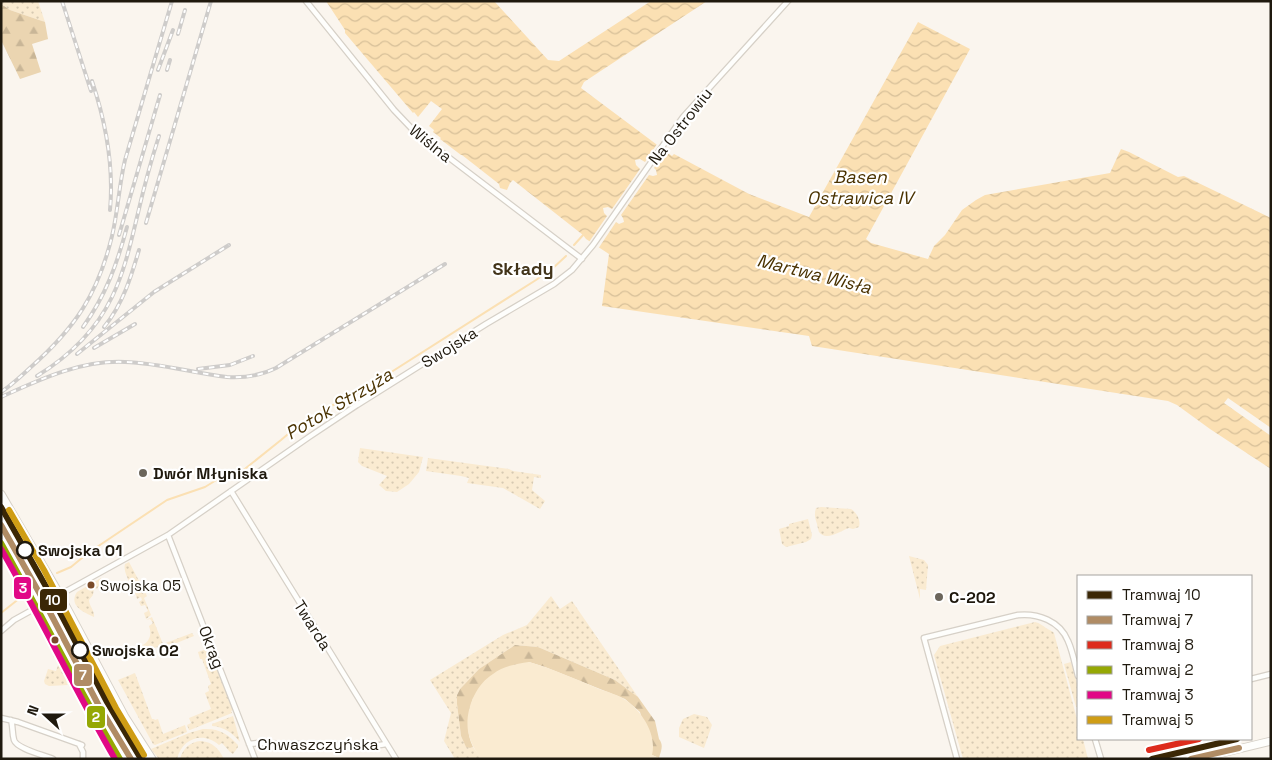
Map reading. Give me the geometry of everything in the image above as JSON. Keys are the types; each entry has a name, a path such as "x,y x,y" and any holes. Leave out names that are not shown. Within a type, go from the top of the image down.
{"main road":[{"path":"1,494 60,595 125,717 152,759"},
{"path":"1,528 128,759"},
{"path":"1197,759 1271,741"}],"street":[{"name":"Wiślna","path":"306,1 389,104 414,131 582,259"},
{"name":"Na Ostrowiu","path":"582,259 683,117 788,1"},
{"name":"Swojska","path":"1,631 14,620 168,535 357,405 486,324 554,284 572,270 582,259"},
{"name":"Twarda","path":"231,491 396,759"},
{"name":"Okrąg","path":"168,535 255,759"},
{"path":"957,759 924,638 1018,616 1031,615 1042,617 1059,628 1068,641 1077,672"},
{"path":"1252,679 1271,674"},
{"path":"1,718 80,745 83,759"},
{"path":"11,720 16,744 53,759"},
{"path":"1095,740 1101,759"},
{"name":"Chwaszczyńska","path":"249,744 378,746 386,744"}],"shaded area":[{"path":"1,1 38,1 45,22 10,10 1,4"},
{"path":"360,448 423,457 419,472 409,484 397,492 386,491 379,485 387,476 362,466 358,462"},
{"path":"428,458 541,475 541,478 534,477 532,490 545,501 540,509 503,488 467,483 469,478 426,471"},
{"path":"816,508 851,509 858,517 859,527 849,528 830,536 822,535 819,532 815,518"},
{"path":"808,519 812,535 811,539 786,547 782,544 779,529"},
{"path":"909,556 924,560 928,565 926,590 920,589 920,599"},
{"path":"129,562 147,596 144,598 151,615 146,619 144,613 148,611 145,605 141,606 139,602 142,600 141,597 137,599 125,572 125,564"},
{"path":"101,578 105,585 99,589 99,587 97,589 94,588 93,595 89,600 94,617 78,608 74,601 77,592"},
{"path":"551,596 560,609 572,601 638,697 615,680 538,647 515,645 479,669 460,689 457,695 457,704 461,736 466,746 473,747 482,759 455,759 444,741 451,713 430,680 503,635 527,625"},
{"path":"152,617 163,644 192,633 194,636 159,650 157,647 149,650 150,653 148,654 141,646 150,638 149,626 153,623 150,619 146,620"},
{"path":"1035,622 1054,633 1077,719 1077,740 1083,740 1088,759 963,759 934,655 940,646"},
{"path":"209,648 233,710 231,711 232,713 189,730 187,725 191,723 189,718 211,709 205,693 209,691 208,686 211,684 198,652"},
{"path":"55,650 59,650 76,682 75,684 70,685 73,683 71,679 66,679 68,685 49,686 45,684 44,681 48,669 56,671 60,660 53,657"},
{"path":"529,662 617,695 627,701 643,718 651,732 652,755 659,758 482,759 470,739 467,723 470,707 476,692 497,671"},
{"path":"1071,662 1077,683 1077,707 1076,707 1064,664"},
{"path":"135,673 152,719 158,719 163,734 185,725 187,732 155,745 153,744 118,680"},
{"path":"694,714 707,717 712,725 704,748 679,737 679,728 683,719"},
{"path":"233,716 240,742 228,731 212,726 212,724"},
{"path":"203,729 223,732 238,747 233,754 222,743 219,745 206,738 194,739 183,746 177,759 159,759 151,749 189,733"},
{"path":"201,741 215,747 224,759 180,759 188,746"}],"green space":[{"path":"1,4 10,10 45,22 48,39 32,44 41,72 20,79 1,40"},
{"path":"515,645 538,647 615,680 638,697 655,721 662,746 659,758 652,755 640,712 625,699 529,662 473,698 468,722 470,741 473,747 466,747 461,736 457,695 460,689 479,669"}],"water":[{"path":"326,1 494,1 548,60 559,61 651,1 707,1 584,82 581,88 672,156 674,154 749,194 809,217 918,22 970,49 866,239 871,243 928,259 934,246 945,235 962,210 976,200 985,195 1110,173 1121,149 1178,177 1184,176 1271,218 1271,428 1228,398 1224,403 1271,436 1271,469 1177,405 1168,401 812,346 809,336 602,306 609,254 586,239 513,180 507,190 500,188 499,184 440,139 429,126 442,109 431,101 418,117 413,113 345,33 345,30"}],"pier":[{"path":"657,144 666,150 654,168 657,175 649,175 621,215 624,222 619,224 616,222 598,249 589,242 607,216 603,208 608,207 612,209 640,169 636,165 635,160 640,159 645,162"}],"waterway":[{"name":"Potok Strzyża","path":"574,245 584,234"},
{"name":"Potok Strzyża","path":"57,573 71,567 88,553 167,500 205,487 218,479 241,472 294,429 321,411 363,390 536,280 566,256"},
{"name":"Potok Strzyża","path":"1,613 25,594"}],"railway":[{"path":"62,1 91,91"},
{"path":"1,392 47,353 72,324 83,309 100,275 112,236 125,160 172,1"},
{"path":"146,223 211,1"},
{"path":"178,34 185,10"},
{"path":"158,70 173,30"},
{"path":"167,70 170,60"},
{"path":"92,81 108,145 111,177 110,210"},
{"path":"119,235 160,95"},
{"path":"37,376 60,360 80,342 98,321 112,297 121,277 159,136"},
{"path":"83,327 110,279 127,227"},
{"path":"77,354 154,292 229,245"},
{"path":"104,327 121,300 139,250"},
{"path":"1,397 61,372 77,367 109,362 150,364 227,377 258,375 276,368 445,264"},
{"path":"94,348 135,324"},
{"path":"198,369 230,365 253,356"}],"tram line":[{"name":"10","path":"1,507 53,599 107,702 141,759"},
{"name":"5","path":"9,510 44,570 116,708 144,755"},
{"name":"7","path":"1,525 45,603 99,706 131,759"},
{"name":"2","path":"1,543 120,759"},
{"name":"3","path":"1,549 115,759"},
{"name":"8","path":"1149,750 1194,740"},
{"name":"10","path":"1152,759 1233,740"},
{"name":"7","path":"1191,759 1239,748"}],"place":[{"name":"Dwór Młyniska","path":"143,473"},
{"name":"Swojska 01","path":"25,550"},
{"name":"Swojska 05","path":"91,585"},
{"name":"C-202","path":"939,597"},
{"name":"Swojska 02","path":"80,650"}],"district":[{"name":"Składy","path":"523,269"}],"water label":[{"name":"Basen Ostrawica IV","path":"860,187"},
{"name":"Martwa Wisła","path":"814,274"}]}
